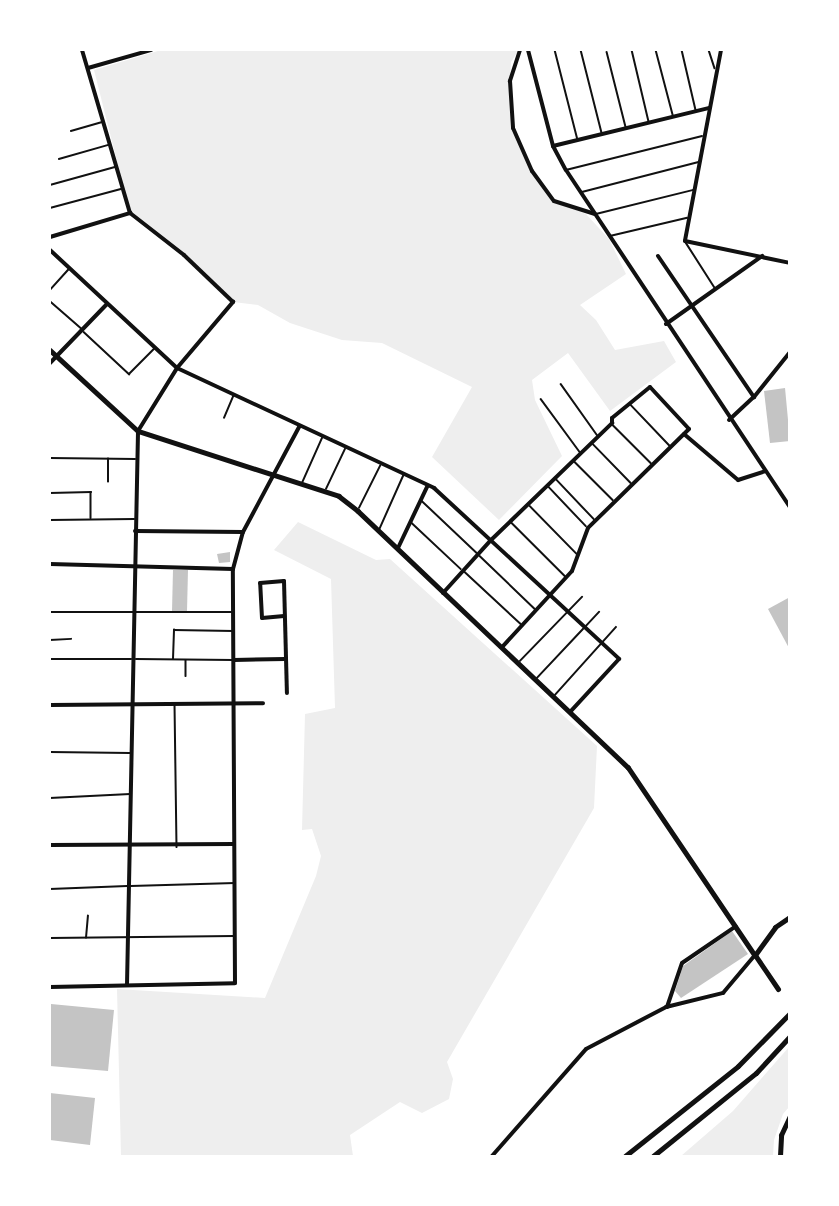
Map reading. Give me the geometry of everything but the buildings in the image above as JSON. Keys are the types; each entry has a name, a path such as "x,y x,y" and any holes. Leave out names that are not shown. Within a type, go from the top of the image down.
{"main road":[{"path":"778,988 755,955 775,927 789,917"},
{"path":"625,1156 738,1066 789,1013"},
{"path":"653,1156 756,1073 789,1036"},
{"path":"780,1156 781,1135 789,1116"}],"street":[{"path":"82,50 130,213 184,255 233,302 177,368 138,431 127,985"},
{"path":"88,68 151,50"},
{"path":"520,50 510,81 513,128 532,171 554,201 595,214"},
{"path":"528,50 553,146 566,170 729,420 789,507"},
{"path":"721,50 715,68 702,136 685,241 789,263"},
{"path":"553,146 709,108"},
{"path":"50,237 130,213"},
{"path":"50,250 177,368 380,466 434,488 548,596 619,659 571,711"},
{"path":"658,256 754,397"},
{"path":"666,324 762,256"},
{"path":"50,363 55,355 83,331 107,304"},
{"path":"50,350 138,431 275,478 339,496 358,511 442,594 503,646 628,767 755,955 723,993 666,1007 586,1049 492,1156"},
{"path":"729,420 754,397 789,352"},
{"path":"442,594 490,541 612,423 612,418 631,405 650,387 689,429 588,528 578,555 566,577 503,646"},
{"path":"50,987 236,983 233,569 243,532 256,504 275,478 299,427"},
{"path":"684,434 738,480 765,471"},
{"path":"397,549 427,487"},
{"path":"135,531 243,532"},
{"path":"50,564 233,569"},
{"path":"284,616 262,618 260,583 284,581 287,693"},
{"path":"234,660 285,659"},
{"path":"50,705 263,703"},
{"path":"50,845 177,847 234,844"},
{"path":"666,1007 682,963 736,926"}],"lane":[{"path":"555,50 578,140"},
{"path":"581,50 603,134"},
{"path":"632,50 649,122"},
{"path":"656,50 673,116"},
{"path":"682,50 696,111"},
{"path":"709,50 715,68"},
{"path":"607,52 627,128"},
{"path":"71,131 104,122"},
{"path":"566,170 702,136"},
{"path":"58,159 109,145"},
{"path":"581,192 699,162"},
{"path":"50,185 116,167"},
{"path":"50,207 122,189"},
{"path":"595,214 694,190"},
{"path":"609,236 688,218"},
{"path":"685,241 717,290"},
{"path":"50,290 69,269"},
{"path":"50,301 129,374 154,349"},
{"path":"561,384 599,436"},
{"path":"224,418 233,397"},
{"path":"541,399 581,454"},
{"path":"631,405 671,447"},
{"path":"612,423 653,464"},
{"path":"301,485 322,438"},
{"path":"592,442 632,484"},
{"path":"324,492 345,449"},
{"path":"50,458 136,459"},
{"path":"108,459 108,482"},
{"path":"573,460 614,501"},
{"path":"358,511 380,466"},
{"path":"378,530 403,476"},
{"path":"555,478 595,520"},
{"path":"547,486 588,528"},
{"path":"50,493 91,492 92,518"},
{"path":"421,500 535,609"},
{"path":"529,504 578,555"},
{"path":"50,520 135,519"},
{"path":"410,521 521,625"},
{"path":"512,522 566,577"},
{"path":"519,663 582,597"},
{"path":"50,612 234,612"},
{"path":"536,679 599,612"},
{"path":"554,696 616,627"},
{"path":"173,660 174,630 234,631"},
{"path":"50,640 70,639"},
{"path":"50,658 234,660"},
{"path":"186,659 186,676"},
{"path":"175,704 177,847"},
{"path":"50,752 131,753"},
{"path":"50,798 130,794"},
{"path":"50,889 235,883"},
{"path":"86,938 88,916"},
{"path":"50,938 235,936"}],"shaded area":[{"path":"161,50 519,50 511,62 513,128 532,171 554,201 586,214 609,239 626,274 580,305 596,320 615,350 664,341 676,362 610,411 568,353 532,380 535,400 562,456 499,520 432,457 472,387 382,343 342,340 290,323 258,305 233,302 184,255 130,213 94,70"},
{"path":"298,522 376,560 390,559 597,746 594,808 447,1062 453,1079 449,1099 422,1113 400,1102 350,1135 353,1156 121,1156 117,989 265,998 316,876 321,856 312,829 302,830 305,714 335,708 331,579 274,550"},
{"path":"789,1047 789,1107 783,1114 774,1140 773,1156 681,1156 733,1111"}]}
